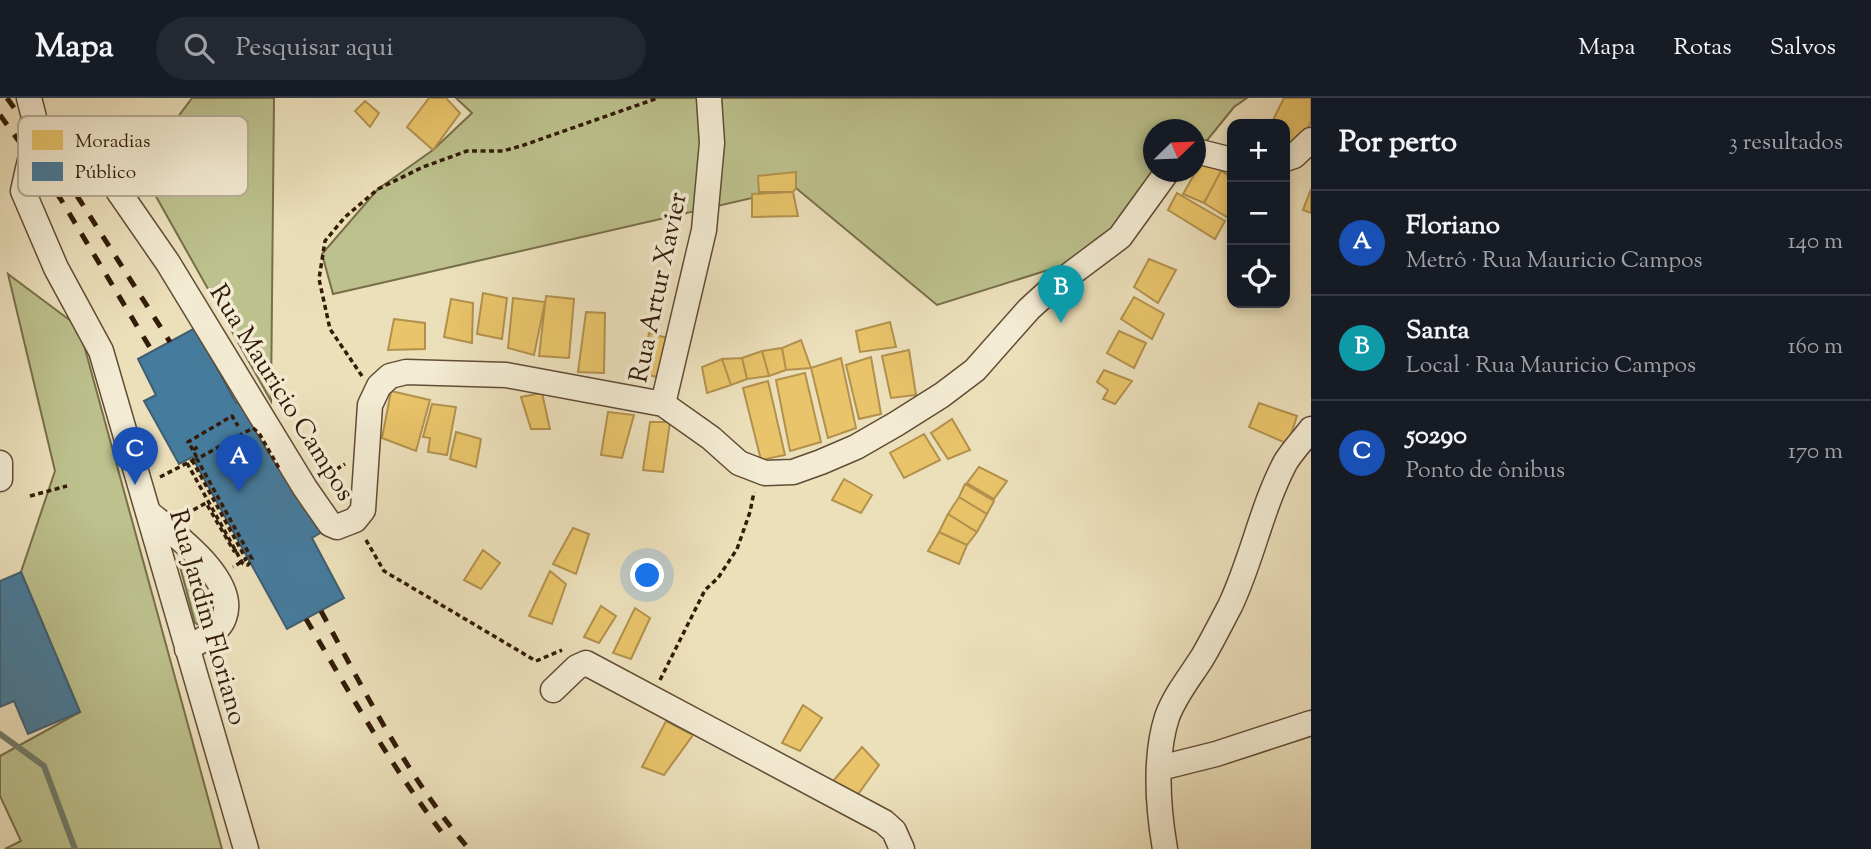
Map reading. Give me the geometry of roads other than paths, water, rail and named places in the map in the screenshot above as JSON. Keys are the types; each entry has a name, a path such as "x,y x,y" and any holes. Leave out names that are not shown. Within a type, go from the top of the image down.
{"street":[{"path":"29,98 34,116"},
{"name":"Rua Artur Xavier","path":"663,404 704,230 712,144 709,98"},
{"path":"1290,157 1311,140"},
{"path":"1206,152 1227,158"},
{"path":"663,404 710,438 738,463 765,473 793,472 856,447 942,395 975,370 1029,309 1052,288 1120,237 1160,182"},
{"name":"Rua Jardim Floriano","path":"25,196 57,268 101,351 246,849"},
{"name":"Rua Mauricio Campos","path":"121,196 175,275 305,488 330,524 337,527 355,520 363,510 370,405 379,386 390,376 406,372 506,375 663,404"},
{"path":"1165,849 1160,820 1160,768 1167,717 1179,691 1216,633 1245,574 1262,515 1286,460 1311,429"},
{"path":"0,463 0,480"},
{"path":"149,513 215,575 225,597 224,619 211,634 187,649"},
{"path":"553,690 586,663 884,822 894,831 902,849"},
{"path":"1160,768 1216,754 1311,723"}],"waterway":[{"path":"0,734 44,766 75,849"}],"railway":[{"path":"7,98 20,116"},
{"path":"0,115 18,140"},
{"path":"59,196 152,351"},
{"path":"77,196 170,342"},
{"path":"321,611 407,764 469,849"},
{"path":"306,619 388,755 443,834"}],"place":[{"name":"Santa","path":"1061,323"},
{"name":"50290","path":"135,485"},
{"name":"Floriano","path":"239,492"}]}
